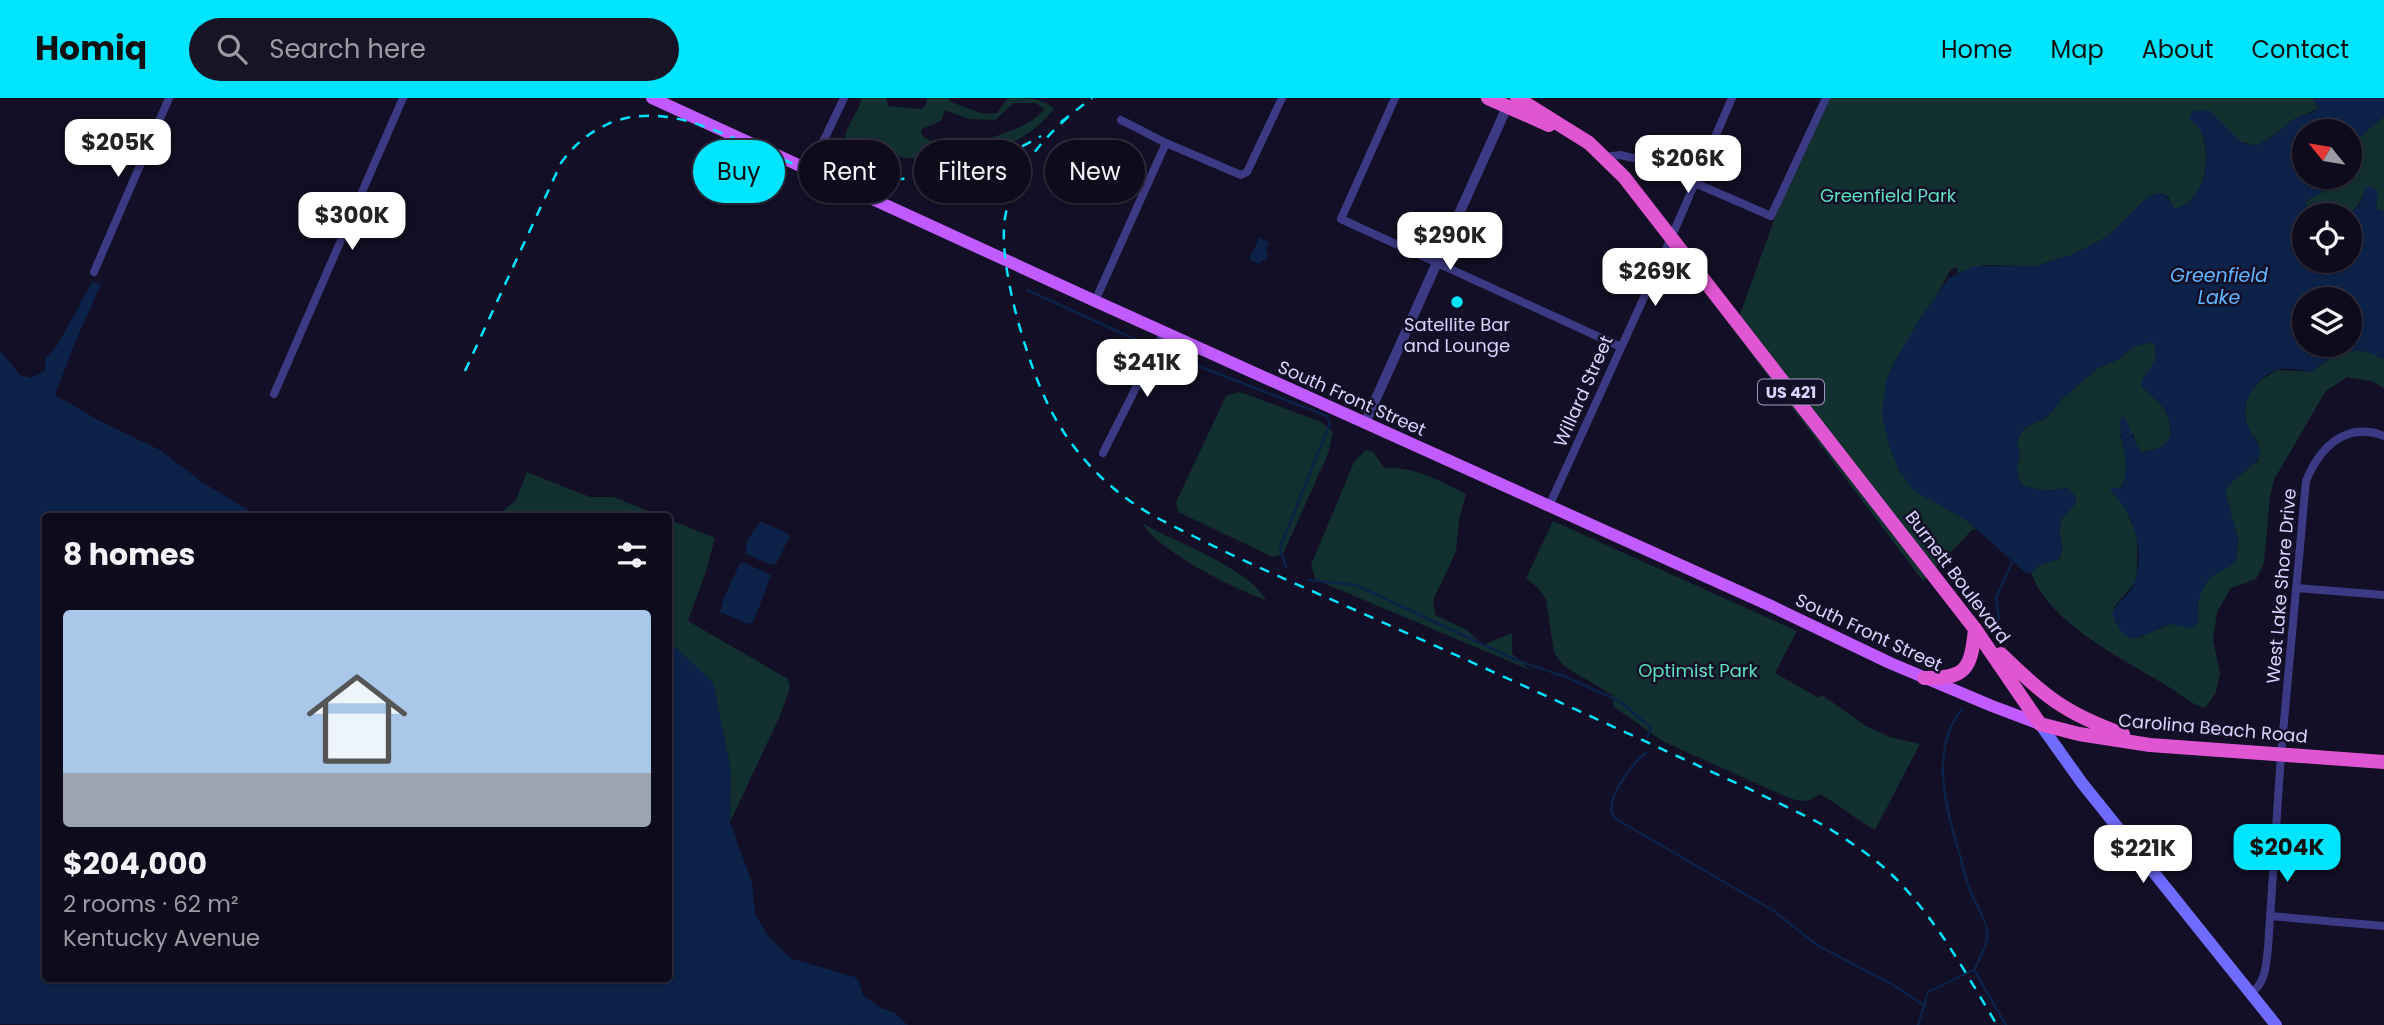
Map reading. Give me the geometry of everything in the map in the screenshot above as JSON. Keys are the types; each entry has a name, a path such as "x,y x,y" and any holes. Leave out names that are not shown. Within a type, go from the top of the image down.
{"highway":[{"name":"US 421","path":"1488,98 1512,101 1572,130 1605,157"},
{"name":"Burnett Boulevard","path":"1605,157 1624,177 1975,629 2040,724"},
{"path":"1924,677 1945,678 1966,668 1973,652 1975,629"},
{"path":"1975,629 2035,687 2063,708 2090,723 2150,745"},
{"name":"Carolina Beach Road","path":"2040,724 2079,734 2150,745 2384,762"}],"main road":[{"name":"South Front Street","path":"652,98 799,166"},
{"name":"South Front Street","path":"879,203 1924,677 2040,724"},
{"name":"Burnett Boulevard","path":"2040,724 2082,783 2276,1025"}],"street":[{"path":"94,272 169,98"},
{"path":"274,394 403,98"},
{"path":"824,140 844,98"},
{"path":"1121,120 1166,143 1241,175 1247,173 1282,98"},
{"path":"1395,98 1341,219 1621,346"},
{"name":"Willard Street","path":"1549,506 1732,98"},
{"path":"1605,157 1620,155 1642,160 1771,216 1826,98"},
{"path":"1365,423 1512,101"},
{"path":"1095,301 1166,143"},
{"path":"1103,453 1164,332"},
{"name":"West Lake Shore Drive","path":"2251,993 2259,988 2264,975 2304,491 2315,463 2332,441 2347,433 2362,431 2384,436"},
{"path":"2296,587 2384,595"},
{"path":"2270,916 2384,926"}],"green space":[{"path":"862,98 886,98 888,106 921,109 926,105 927,98 948,98 951,102 983,114 997,113 1008,98 1021,98 1040,101 1054,109 1039,124 1016,140 982,140 1016,129 1038,116 1044,109 1036,103 1014,103 995,120 969,119 945,110 941,121 922,129 921,134 929,140 914,140 914,158 900,156 900,140 845,140"},
{"name":"Greenfield Park","path":"1823,98 2314,98 2318,109 2292,119 2256,146 2201,131 2206,165 2200,188 2193,198 2174,209 2168,197 2161,193 2148,197 2108,236 2074,254 2036,266 1983,265 1957,273 1957,267 1951,269 1912,343 2006,520 1972,530 1923,581 1734,331 1781,201"},
{"path":"2384,116 2384,212 2376,209 2378,191 2365,188 2360,203 2306,203 2316,193 2326,189 2362,189 2362,135"},
{"path":"2152,342 2155,345 2156,360 2142,380 2141,387 2164,407 2171,436 2163,447 2142,453 2135,445 2134,434 2120,434 2127,467 2124,482 2113,494 2125,507 2137,535 2137,572 2135,583 2114,607 2137,638 2171,624 2198,622 2199,601 2206,581 2236,561 2238,539 2225,492 2231,481 2258,461 2258,443 2248,429 2245,412 2248,395 2262,379 2277,370 2312,372 2332,357 2362,357 2362,351 2384,359 2384,388 2371,381 2347,377 2325,392 2274,480 2264,563 2256,579 2231,588 2217,612 2213,640 2220,673 2216,692 2205,708 2192,703 2112,654 2072,625 2041,592 2031,573 2040,565 2059,559 2062,549 2059,530 2061,522 2076,502 2075,496 2067,488 2043,491 2023,486 2019,480 2017,466 2020,457 2017,442 2021,433 2026,427 2046,418 2062,399 2098,368 2119,359 2133,347"},
{"path":"1240,392 1321,422 1333,432 1328,454 1283,554 1273,557 1178,512 1176,502 1226,396"},
{"path":"1366,450 1373,452 1384,468 1416,471 1466,494 1459,520 1456,552 1433,600 1435,615 1467,630 1483,645 1512,633 1512,654 1530,670 1316,580 1311,565 1354,462"},
{"path":"527,472 590,497 614,497 654,513 501,513 516,500"},
{"path":"672,521 715,538 688,621 788,679 790,688 779,718 730,822 731,770 713,683 672,644"},
{"name":"Optimist Park","path":"1553,521 1797,631 1775,673 1819,698 1822,695 1866,726 1890,737 1920,744 1875,830 1819,794 1805,801 1789,798 1664,742 1614,707 1612,695 1564,666 1554,653 1546,599 1526,578"},
{"path":"1142,523 1228,567 1257,588 1266,600 1217,578 1180,557 1151,534"}],"water":[{"name":"Greenfield Lake","path":"2314,98 2384,98 2384,116 2362,135 2362,119 2294,119 2318,109"},
{"name":"Greenfield Lake","path":"2209,110 2242,143 2256,146 2292,121 2292,189 2329,189 2306,203 2292,203 2292,273 2362,273 2360,203 2365,188 2371,186 2378,191 2376,209 2384,212 2384,359 2362,351 2362,287 2292,287 2292,357 2332,357 2312,372 2279,369 2266,375 2255,386 2247,400 2247,424 2261,453 2225,492 2238,539 2236,561 2207,582 2199,599 2195,626 2191,629 2171,624 2137,638 2130,638 2120,631 2112,614 2134,584 2137,576 2138,546 2130,517 2110,488 2121,489 2124,480 2126,463 2120,429 2123,416 2142,453 2163,447 2171,436 2167,413 2141,387 2142,380 2156,360 2152,342 2133,347 2119,359 2098,368 2062,399 2046,418 2026,427 2021,433 2017,442 2020,457 2017,466 2019,480 2023,486 2043,491 2067,488 2075,496 2076,502 2061,522 2059,530 2062,549 2059,559 2040,565 2031,573 2026,573 1966,520 1914,491 1900,472 1890,449 1882,416 1886,380 1921,317 1949,278 1974,266 2036,266 2074,254 2108,236 2148,197 2157,193 2165,194 2174,209 2192,199 2199,190 2206,168 2203,135 2189,118 2193,111"},
{"path":"1259,238 1269,242 1265,252 1268,254 1266,260 1261,260 1260,264 1249,259"},
{"path":"92,282 101,284 55,395 100,421 160,450 202,482 253,513 42,513 42,982 672,982 672,644 713,682 731,770 730,822 752,883 755,914 768,936 790,958 858,978 863,995 881,1008 895,1013 908,1025 0,1024 0,350 20,375 31,378 45,371 46,358 58,344"},
{"path":"760,521 790,536 776,564 768,564 745,553 748,539"},
{"path":"740,563 771,575 753,623 748,624 720,612"}],"waterway":[{"path":"1027,290 1150,346"},
{"path":"1193,364 1327,416 1330,423 1280,548 1286,567"},
{"path":"1995,628 1999,618 1996,598 2013,560"},
{"path":"1309,580 1356,585 1516,660 1566,677 1619,701 1649,726 1651,729 1647,737"},
{"path":"1962,709 1946,742 1943,778 1949,814 1970,891 1988,935 1974,970"},
{"path":"1646,753 1626,774 1615,794 1612,812 1616,819 1774,911 1817,945 1893,985 1925,1006"},
{"path":"1918,1025 1928,992 1973,970"},
{"path":"1974,970 2006,1025"}],"railway":[{"path":"1061,122 1092,98"},
{"path":"465,371 561,163 585,138 615,121 642,116 668,117 720,132 796,165 850,177 878,179 906,179 962,169 989,161 1041,136"},
{"path":"1068,117 1036,150 1013,188 1005,218 1004,239 1011,291 1035,374 1061,428 1095,471 1115,490 1142,509 1215,547 1638,738 1825,826 1875,860 1916,901 1953,953 1997,1025"}],"place":[{"name":"Satellite Bar and Lounge","path":"1457,302"}]}
